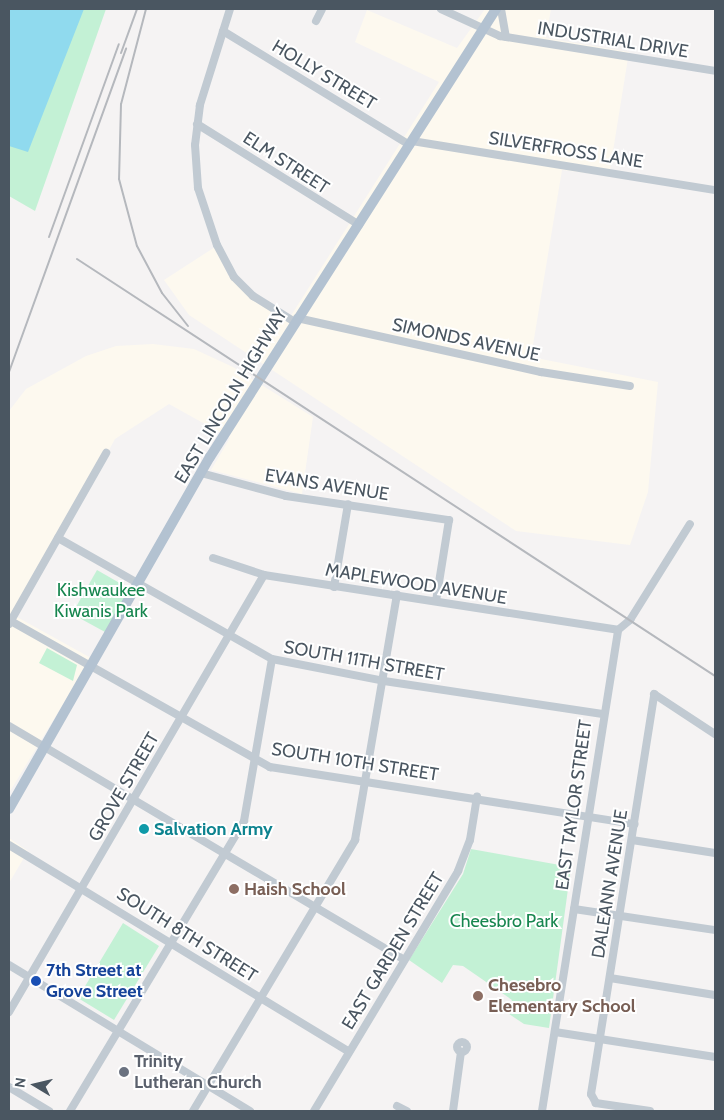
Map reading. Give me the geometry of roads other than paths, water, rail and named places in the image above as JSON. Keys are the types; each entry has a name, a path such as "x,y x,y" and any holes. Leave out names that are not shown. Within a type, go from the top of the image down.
{"main road":[{"name":"EAST LINCOLN HIGHWAY","path":"9,809 94,666 201,473 296,320 359,225 496,9"}],"street":[{"path":"230,9 197,124 198,188 225,262 246,290 296,320"},
{"path":"316,21 322,9"},
{"name":"INDUSTRIAL DRIVE","path":"442,9 506,38 715,71"},
{"path":"501,9 506,38"},
{"name":"HOLLY STREET","path":"223,31 411,143"},
{"name":"ELM STREET","path":"197,124 359,225"},
{"name":"SILVERFROSS LANE","path":"411,143 715,190"},
{"name":"SIMONDS AVENUE","path":"296,320 541,372 630,386"},
{"path":"10,622 106,452"},
{"name":"EVANS AVENUE","path":"201,473 286,496 449,520 436,601"},
{"path":"334,587 348,504"},
{"path":"618,630 630,620 690,524"},
{"name":"SOUTH 11TH STREET","path":"58,538 272,659 384,682 603,714"},
{"name":"MAPLEWOOD AVENUE","path":"213,558 264,575 618,630"},
{"name":"GROVE STREET","path":"9,1012 183,717 264,575"},
{"path":"193,1111 355,840 384,682 397,595"},
{"name":"SOUTH 10TH STREET","path":"10,622 94,666 270,767 635,824"},
{"name":"EAST TAYLOR STREET","path":"542,1111 603,714 618,630"},
{"path":"70,1111 116,1030 246,815 272,659"},
{"name":"DALEANN AVENUE","path":"624,1109 599,1103 592,1094 654,694 715,734"},
{"path":"9,726 404,960"},
{"name":"EAST GARDEN STREET","path":"314,1111 466,855 476,798"},
{"path":"632,840 715,853"},
{"name":"SOUTH 8TH STREET","path":"9,845 350,1052"},
{"path":"574,909 715,930"},
{"path":"9,965 250,1111"},
{"path":"610,978 715,995"},
{"path":"555,1032 715,1057"},
{"path":"453,1111 461,1052"},
{"path":"9,1087 49,1111"},
{"path":"397,1106 407,1111"},
{"path":"624,1109 650,1111"}],"water":[{"path":"9,9 84,9 28,152 9,146"}],"railway":[{"path":"121,53 137,9"},
{"path":"146,9 121,104 119,179 137,246 162,293 188,326"},
{"path":"49,237 119,44"},
{"path":"9,372 126,48"},
{"path":"77,259 715,676"}],"place":[{"name":"Salvation Army","path":"144,829"},
{"name":"Haish School","path":"234,889"},
{"name":"7th Street at Grove Street","path":"36,981"},
{"name":"Chesebro Elementary School","path":"478,996"},
{"name":"Trinity Lutheran Church","path":"124,1072"}],"park label":[{"name":"Kishwaukee Kiwanis Park","path":"101,601"},
{"name":"Cheesbro Park","path":"504,921"}]}
